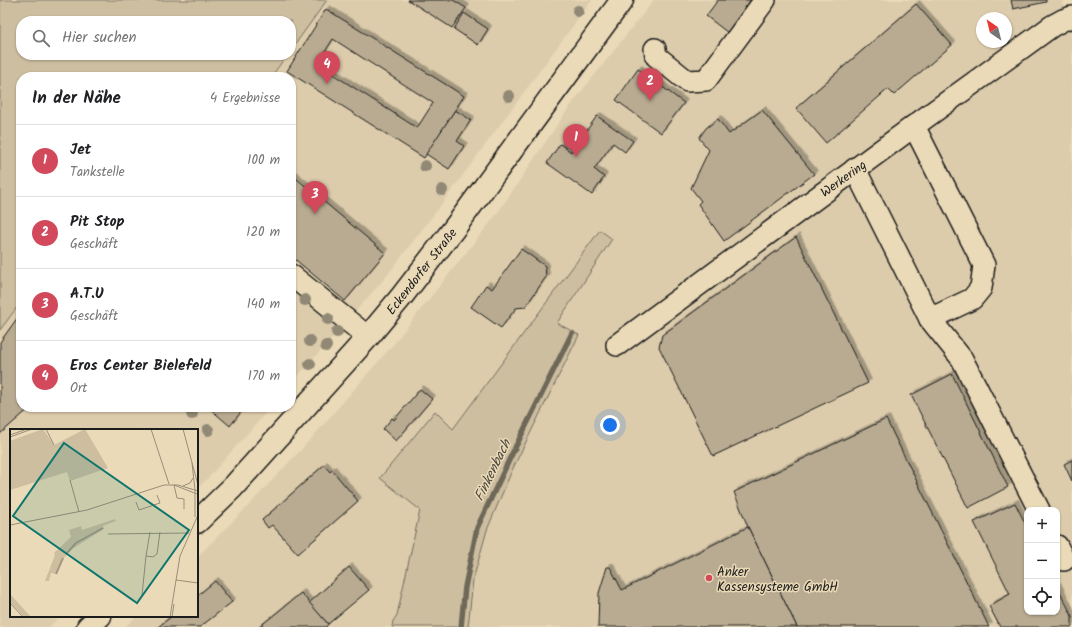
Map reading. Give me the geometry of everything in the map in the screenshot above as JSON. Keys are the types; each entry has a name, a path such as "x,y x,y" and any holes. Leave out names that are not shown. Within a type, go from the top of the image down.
{"main road":[{"name":"Eckendorfer Straße","path":"198,521 233,487 368,337 402,296 452,232 622,0"},
{"path":"88,627 99,617"}],"street":[{"path":"655,49 656,56 687,81 706,80 765,0"},
{"name":"Werkering","path":"617,345 1052,26 1072,17"},
{"path":"914,126 984,265 981,288 972,299 930,319"},
{"path":"855,169 930,319 962,359 1037,507"},
{"path":"296,279 368,337"}],"shaded area":[{"path":"0,0 327,0 296,43 296,16 16,16 16,60 283,60 275,72 16,72 16,309 0,330"},
{"path":"327,0 592,0 444,201 385,278 296,378 296,72 275,72 283,60 296,60 296,43"},
{"path":"654,0 1062,0 1072,40 1072,627 125,627 135,617 198,617 198,556 250,504 310,440 391,347 496,215 570,106"},
{"path":"600,230 612,239 557,323 579,335 513,468 487,530 473,580 468,627 392,627 393,621 397,615 420,510 380,478 435,411 453,429"},
{"path":"16,309 16,412 267,412 198,488 198,429 10,429 10,617 60,617 49,627 0,627 0,330"}],"building":[{"path":"408,0 453,0 466,8 452,28"},
{"path":"718,0 758,0 732,36 706,16"},
{"path":"1011,0 1046,0 1046,2 1013,9"},
{"path":"916,4 952,45 894,95 888,89 826,143 796,108"},
{"path":"326,9 464,96 424,158 296,77 296,72 287,71 294,60 296,60 296,57","holes":["333,39 433,103 417,128 317,64"]},
{"path":"464,13 488,29 478,45 454,29"},
{"path":"638,69 684,103 661,133 616,100"},
{"path":"455,110 471,120 457,141 464,146 449,169 426,154"},
{"path":"762,110 814,174 724,241 698,204 701,201 691,188 709,150 699,138 706,128 718,119 729,134"},
{"path":"597,116 633,141 625,152 613,143 594,169 604,177 592,195 547,163 560,144 571,152"},
{"path":"296,178 385,253 345,301 296,260"},
{"path":"796,237 868,383 713,456 659,347 662,335"},
{"path":"521,249 545,266 546,277 525,307 516,308 501,328 471,307 486,285 492,289"},
{"path":"16,320 16,412 25,412 0,434 0,342"},
{"path":"952,374 1008,487 968,508 911,395"},
{"path":"420,389 432,399 396,441 383,429 392,418 394,420"},
{"path":"214,412 241,412 230,426"},
{"path":"886,419 989,627 797,627 748,527 734,492"},
{"path":"1072,460 1072,481 1064,464"},
{"path":"324,465 330,472 332,470 358,501 298,554 272,525 268,528 262,520"},
{"path":"1015,503 1024,521 1024,615 1060,615 1060,592 1072,616 1072,627 1000,627 989,606 1010,594 974,522"},
{"name":"Anker Kassensysteme GmbH","path":"748,527 797,627 598,627 599,593 607,567 610,567 622,590"},
{"path":"349,567 369,590 328,624 309,603"},
{"path":"215,581 232,602 200,627 158,627 171,617 198,617 198,595"},
{"path":"301,593 328,624 326,627 259,627"}],"waterway":[{"name":"Finkenbach","path":"461,627 465,587 477,528 572,333"}],"place":[{"name":"Eros Center Bielefeld","path":"327,84"},
{"name":"Pit Stop","path":"650,101"},
{"name":"Jet","path":"576,157"},
{"name":"A.T.U","path":"315,214"},
{"name":"Anker Kassensysteme GmbH","path":"709,578"}]}
